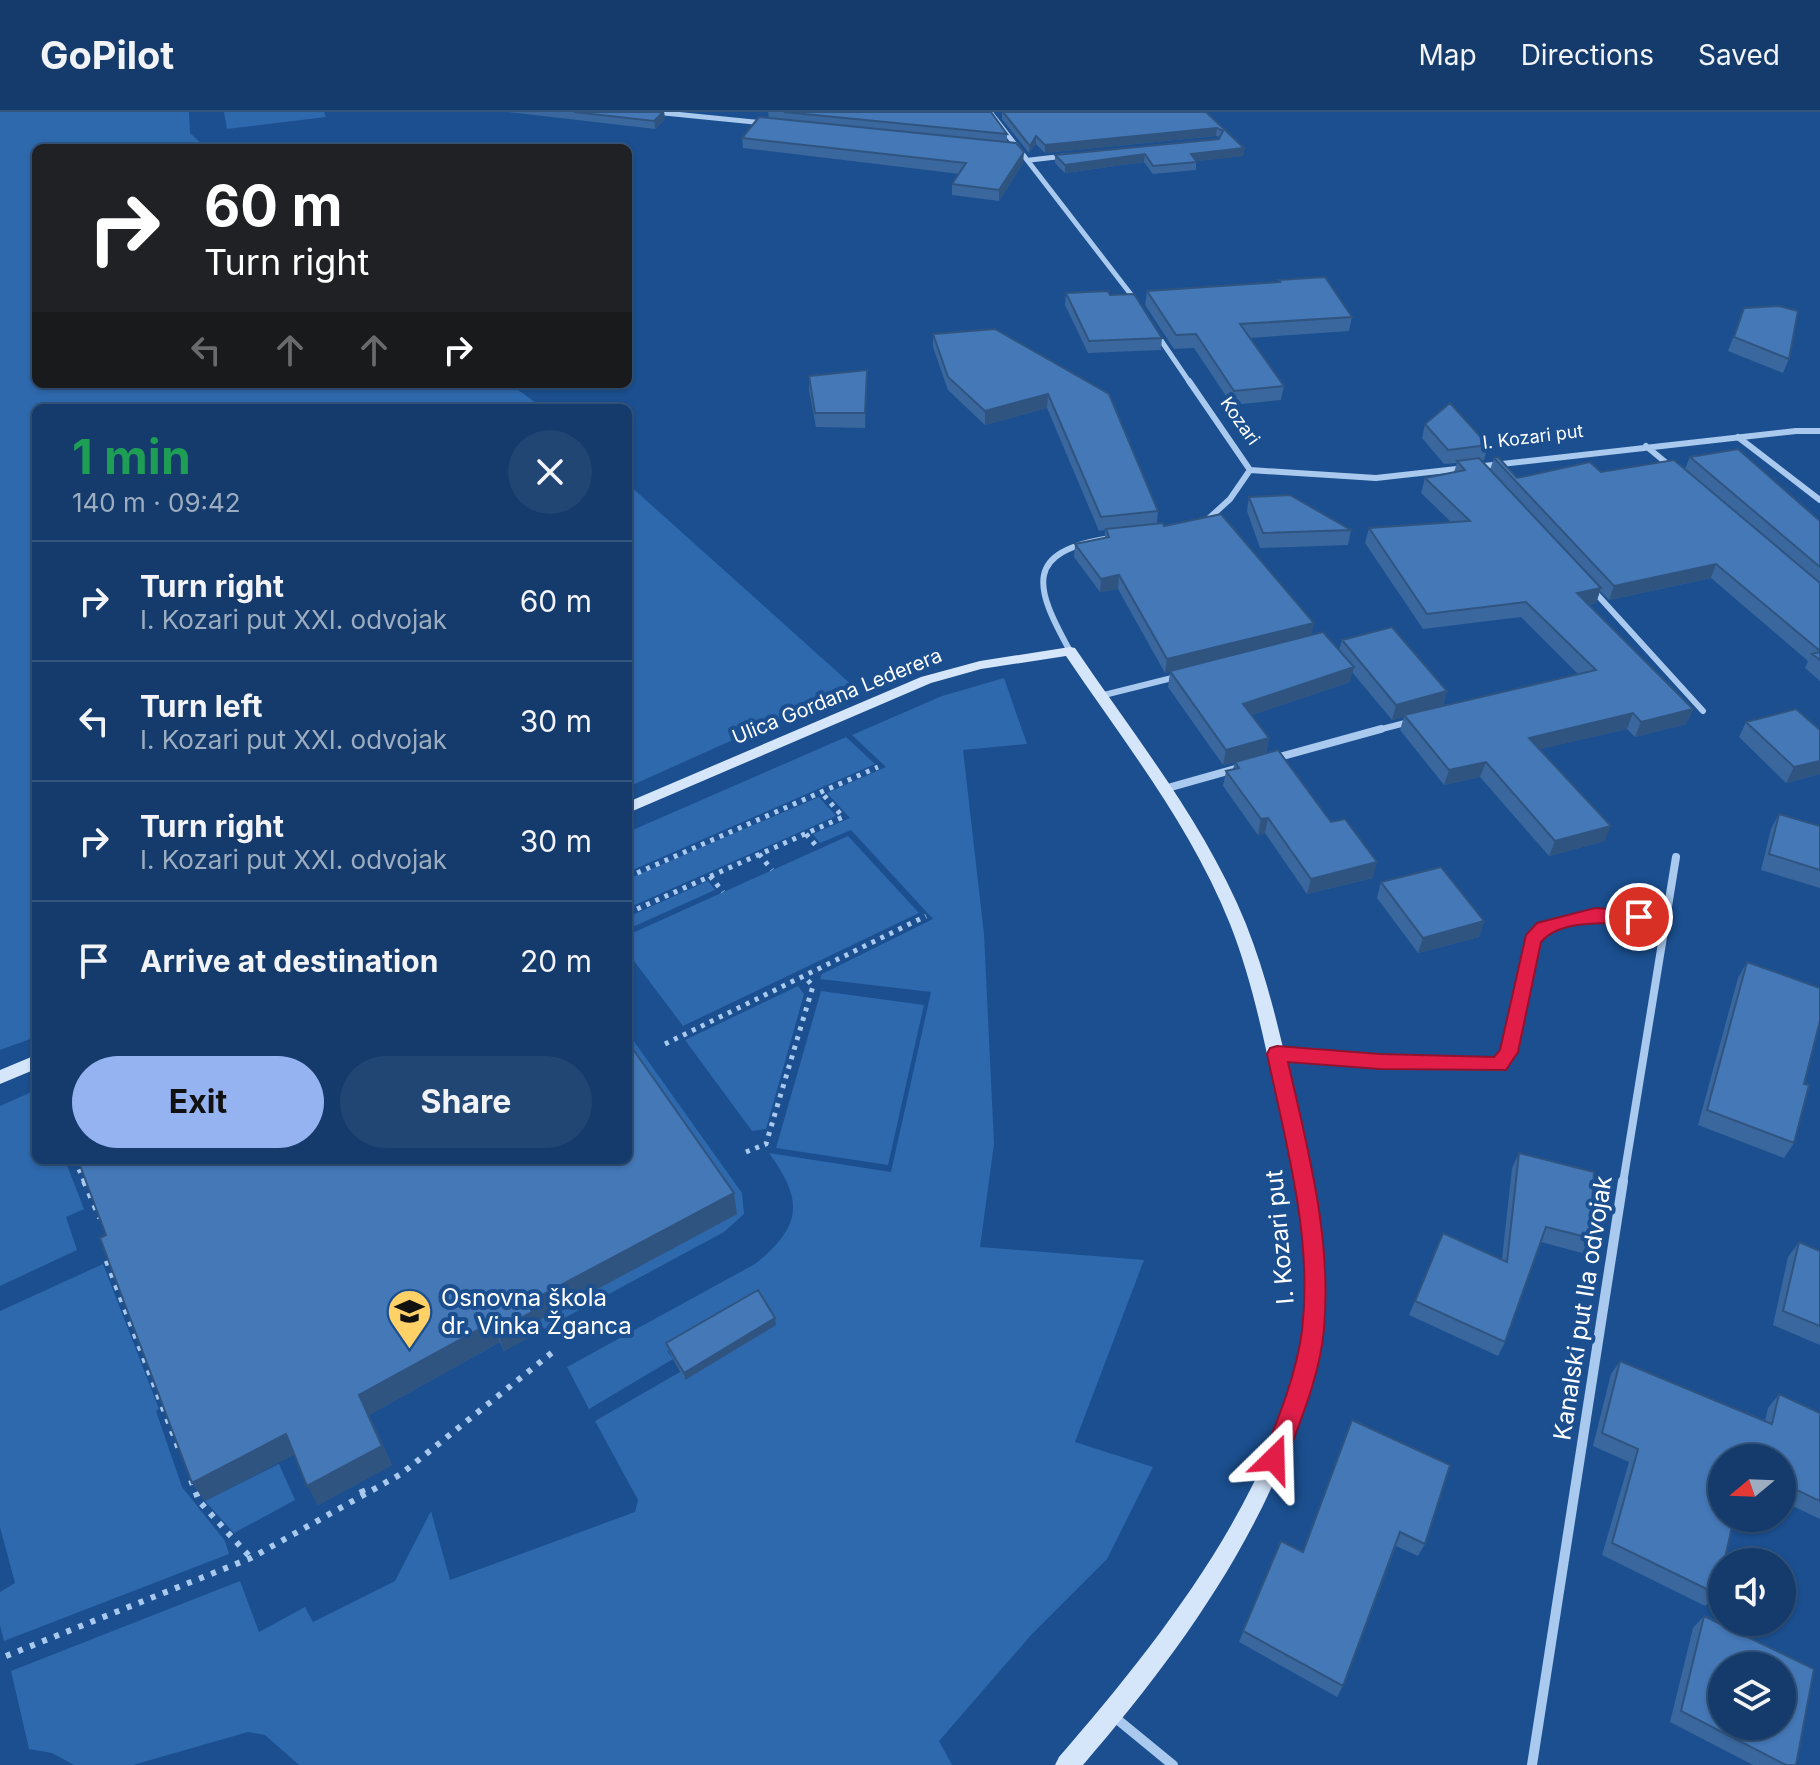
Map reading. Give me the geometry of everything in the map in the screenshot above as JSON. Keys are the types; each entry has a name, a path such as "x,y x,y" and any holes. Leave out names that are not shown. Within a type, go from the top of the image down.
{"street":[{"path":"654,112 779,125"},
{"path":"991,113 1003,113"},
{"path":"991,113 1030,160 1143,312"},
{"path":"1006,148 1021,149"},
{"path":"1030,160 1076,155"},
{"name":"Kozari","path":"1151,325 1250,470 1230,499 1205,521 1194,525"},
{"name":"I. Kozari put","path":"1250,470 1376,478 1646,446 1820,431"},
{"path":"1737,437 1820,500"},
{"path":"1646,446 1681,476"},
{"path":"1477,466 1488,477"},
{"path":"1114,537 1086,540 1064,547 1050,558 1041,582 1047,611 1070,651 1163,789 1238,768"},
{"path":"1584,581 1703,711"},
{"name":"Ulica Gordana Lederera","path":"632,806 926,680 980,665 1070,651"},
{"path":"1100,696 1190,673"},
{"path":"1269,760 1420,719"},
{"name":"I. Kozari put","path":"1067,1765 1168,1646 1221,1566 1262,1488 1297,1399 1313,1331 1314,1268 1307,1196 1277,1054 1239,927 1211,867 1163,789"},
{"name":"Kanalski put IIa odvojak","path":"1532,1765 1676,857"},
{"path":"1277,1054 1500,1065 1509,1052 1532,939 1543,927 1595,914 1664,920"},
{"path":"0,1077 32,1064"},
{"path":"1112,1715 1173,1765"}],"path":[{"path":"632,875 878,767"},
{"path":"632,911 843,817 821,792"},
{"path":"806,834 819,849"},
{"path":"759,854 772,870"},
{"path":"710,876 723,892"},
{"path":"665,1044 926,916"},
{"path":"746,1152 766,1144 813,986 804,976"},
{"path":"77,1164 103,1226"},
{"path":"108,1239 114,1252 105,1256 182,1458"},
{"path":"6,1656 251,1558 401,1474 554,1351"},
{"path":"352,1470 364,1495"},
{"path":"188,1473 199,1501 251,1558"}],"shaded area":[{"path":"0,112 189,112 190,133 202,144 32,144 32,388 516,388 538,404 32,404 32,1038 0,1050"},
{"path":"224,112 324,112 326,117 227,129"},
{"path":"632,488 853,686 632,785"},
{"path":"1004,678 1027,744 963,750 984,934 994,1144 980,1247 1144,1260 1075,1442 1153,1467 1107,1559 1032,1634 939,1741 952,1765 299,1765 265,1735 248,1732 133,1765 74,1765 52,1753 29,1749 11,1671 240,1581 259,1632 305,1607 313,1622 395,1581 431,1511 450,1580 635,1512 638,1500 595,1421 680,1372 744,1306 667,1351 673,1359 589,1409 567,1367 755,1264 771,1250 789,1225 793,1212 788,1185 769,1153 891,1172 931,992 820,979 822,974 933,919 851,830 820,843 813,834 850,818 827,793 886,767 852,735 942,696"},
{"path":"846,737 875,764 632,870 632,830"},
{"path":"819,797 836,816 632,906 632,877"},
{"path":"848,836 919,913 683,1026 632,958 632,933"},
{"path":"708,881 715,890 632,927 632,915"},
{"path":"798,986 804,994 766,1129 752,1131 685,1040"},
{"path":"821,991 924,1005 888,1165 776,1148"},
{"path":"632,1039 742,1193 744,1214 724,1232 544,1329 539,1320 737,1214 632,1063"},
{"path":"32,1092 32,1164 67,1164 84,1209 66,1217 77,1250 0,1286 0,1106"},
{"path":"103,1264 159,1409 156,1411 182,1487 225,1541 229,1554 4,1641 0,1625 0,1592 15,1583 0,1527 0,1311"},
{"path":"279,1464 295,1500 234,1533 205,1501"}],"building":[{"path":"574,112 663,112 654,121"},
{"path":"784,112 991,112 1007,134"},
{"path":"1003,112 1206,112 1244,148 1191,154 1197,162 1153,166 1145,154 1065,165 1055,155 1219,139 1223,131 1217,128 1045,145 1036,136 1030,146"},
{"path":"759,117 1016,143 1024,152 999,190 952,184 966,163 742,138"},
{"path":"1325,277 1352,317 1240,324 1284,386 1234,391 1196,334 1176,335 1147,291 1280,282 1278,280"},
{"path":"1108,291 1110,295 1134,294 1162,338 1089,341 1066,293"},
{"path":"1779,306 1798,311 1789,359 1734,337 1744,308"},
{"path":"995,329 1109,394 1158,511 1101,517 1048,394 985,411 948,377 933,334"},
{"path":"867,370 865,413 815,413 809,376"},
{"path":"1450,403 1488,445 1448,450 1425,424"},
{"path":"1738,449 1820,521 1820,567 1690,457"},
{"path":"1498,457 1517,478 1590,462 1601,472 1674,460 1820,583 1820,651 1716,564 1614,586 1494,458"},
{"path":"1479,458 1601,588 1577,593 1693,709 1641,722 1633,713 1529,738 1611,826 1555,841 1486,762 1449,770 1404,715 1596,670 1526,602 1427,614 1369,528 1470,521 1425,478 1465,470 1457,461"},
{"path":"1290,495 1351,530 1263,533 1249,497"},
{"path":"1221,514 1314,623 1167,659 1119,575 1101,579 1075,544 1109,537 1106,529 1163,523 1164,526"},
{"path":"1392,627 1447,691 1396,705 1342,640"},
{"path":"1323,632 1354,667 1243,704 1269,738 1226,750 1170,671"},
{"path":"1796,709 1820,730 1820,761 1794,767 1746,722"},
{"path":"1278,750 1331,822 1345,819 1377,862 1311,879 1268,818 1261,819 1226,771 1239,768 1235,762"},
{"path":"1779,814 1820,826 1820,870 1769,854"},
{"path":"1441,867 1484,921 1423,938 1381,882"},
{"path":"1747,962 1820,988 1820,1021 1804,1084 1809,1085 1794,1143 1707,1110"},
{"path":"632,1048 734,1193 527,1303 532,1312 497,1331 492,1322 359,1395 382,1446 307,1486 286,1434 192,1483 100,1238 106,1235 79,1164 632,1164"},
{"path":"1519,1153 1594,1172 1590,1238 1546,1227 1505,1342 1415,1301 1443,1233 1507,1262"},
{"path":"1799,1242 1820,1251 1820,1326 1783,1311"},
{"path":"758,1290 775,1318 684,1373 666,1343"},
{"path":"1620,1361 1772,1424 1779,1394 1820,1413 1820,1501 1796,1490 1796,1444 1708,1444 1708,1532 1731,1532 1727,1548 1708,1548 1708,1590 1612,1543 1638,1449 1602,1433"},
{"path":"1352,1420 1450,1465 1425,1544 1400,1532 1343,1686 1243,1631 1281,1541 1303,1552"},
{"path":"1704,1616 1708,1618 1708,1636 1746,1636 1779,1652 1708,1652 1708,1725 1681,1711"},
{"path":"1796,1660 1814,1669 1796,1765 1786,1765 1737,1740 1796,1740"}],"place":[{"name":"Osnovna škola dr. Vinka Žganca","path":"410,1351"}],"route":[{"path":"1274,1459 1297,1399 1313,1331 1314,1268 1307,1196 1277,1054 1500,1065 1509,1052 1532,939 1543,927 1595,914 1639,917"}]}
